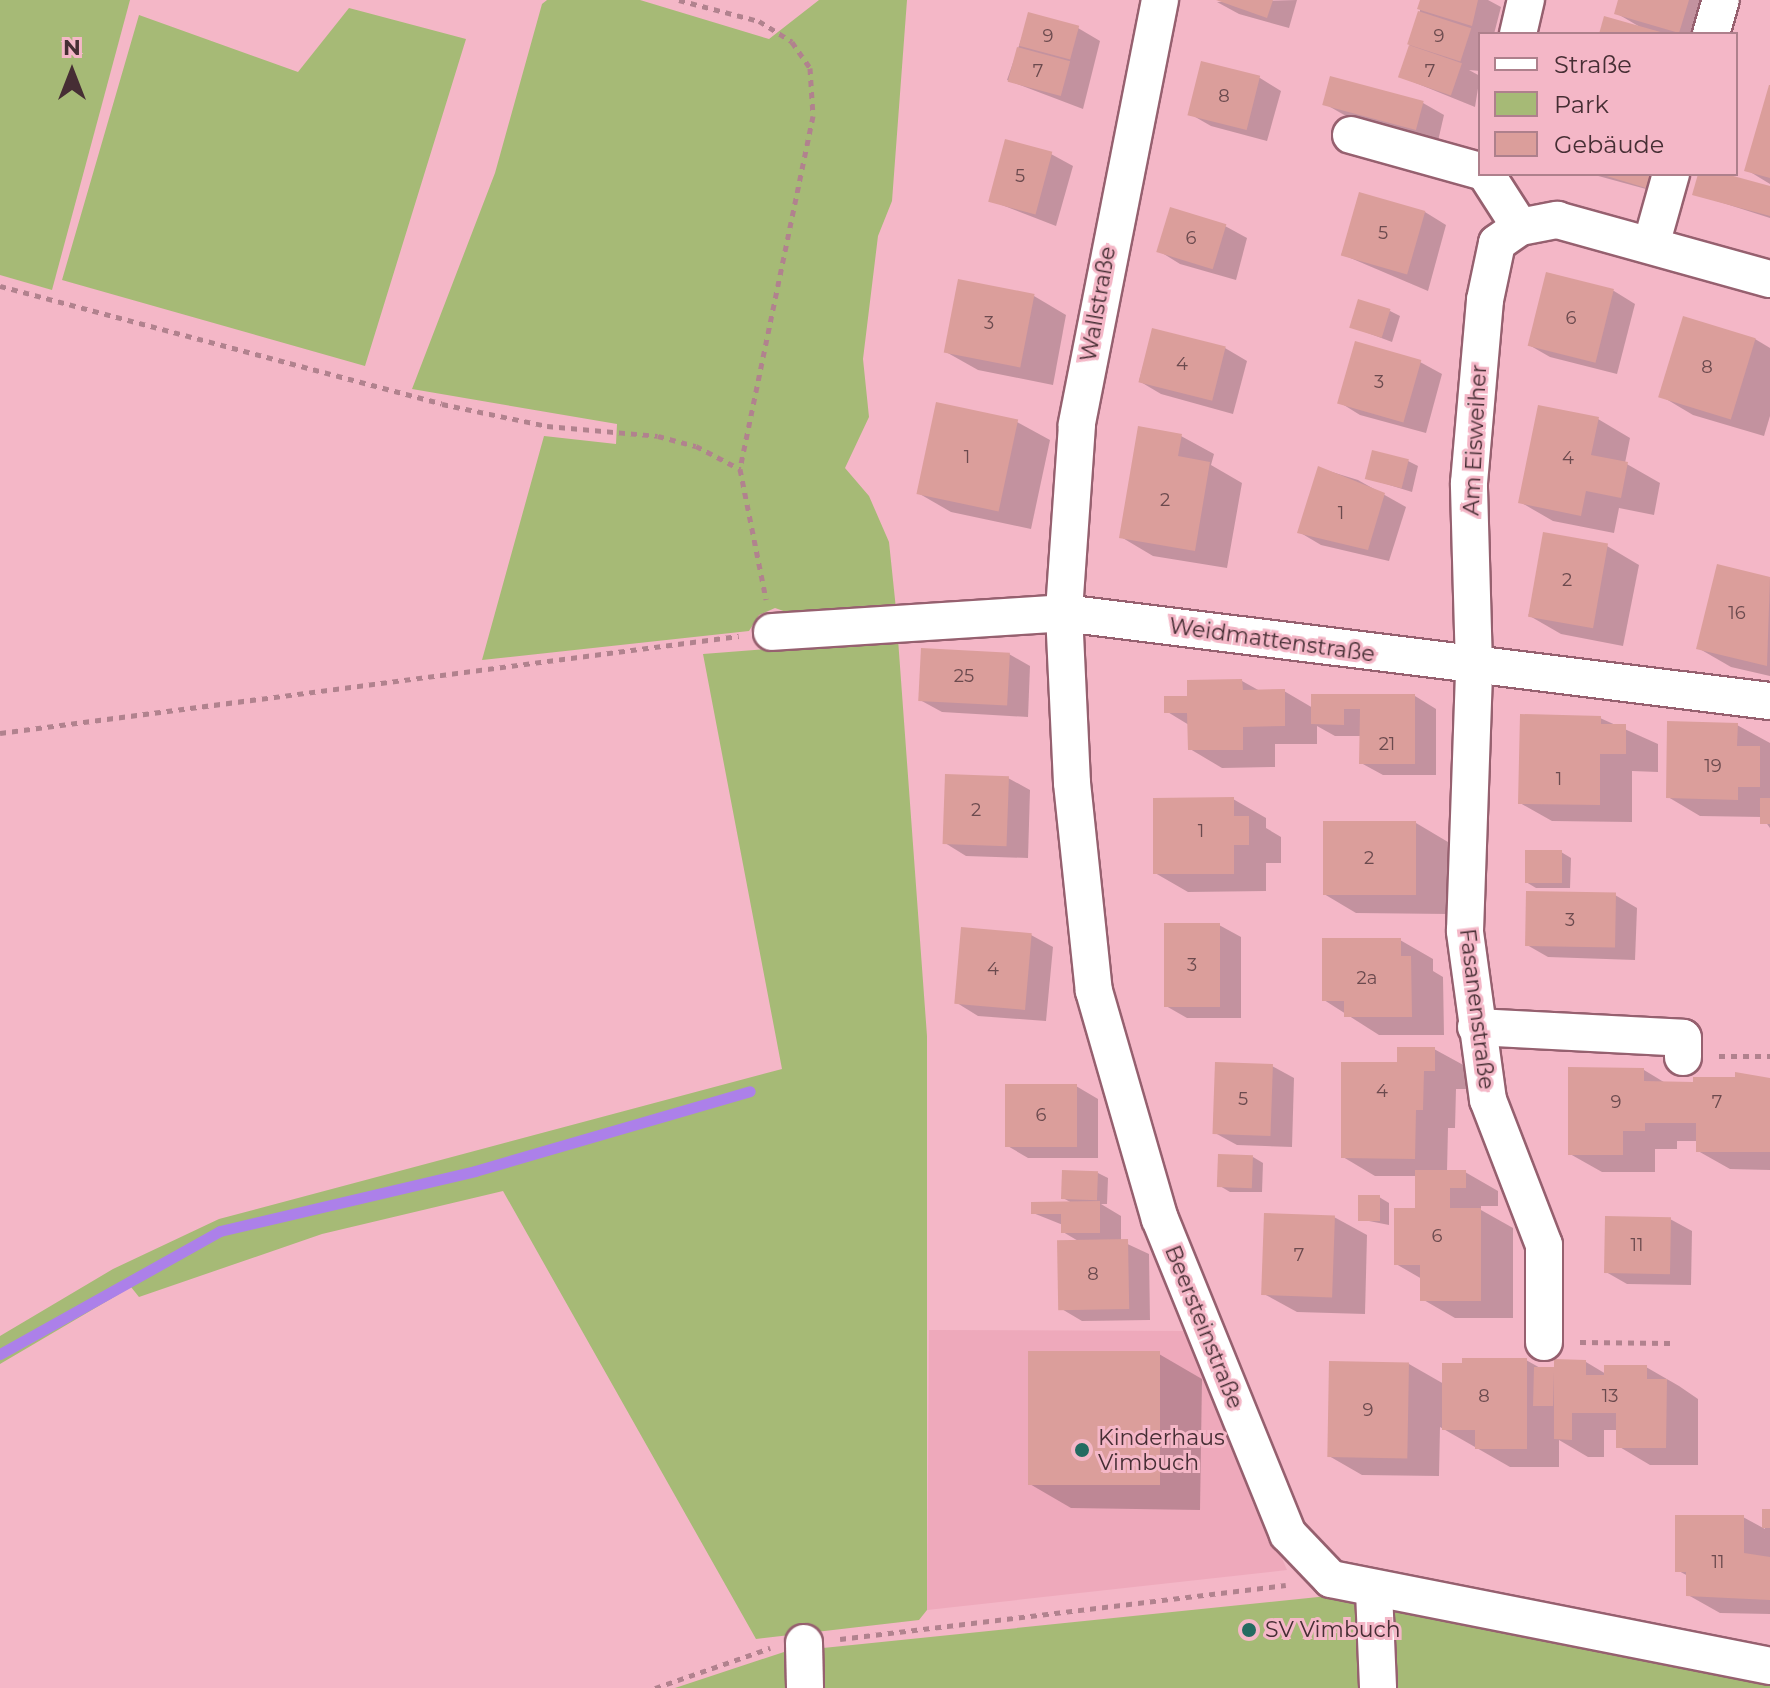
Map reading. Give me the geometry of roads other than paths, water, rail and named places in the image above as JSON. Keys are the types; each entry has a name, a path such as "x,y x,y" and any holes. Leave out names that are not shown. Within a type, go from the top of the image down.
{"street":[{"name":"Wallstraße","path":"1064,613 1077,425 1160,0"},
{"path":"1518,32 1526,0"},
{"path":"1712,32 1721,0"},
{"path":"1351,135 1478,170"},
{"path":"1487,176 1520,227 1557,220 1770,279"},
{"path":"1651,245 1670,176"},
{"name":"Am Eisweiher","path":"1474,667 1469,483 1485,300 1497,243 1520,227"},
{"name":"Weidmattenstraße","path":"772,632 1064,613 1474,667 1770,701"},
{"name":"Beersteinstraße","path":"1064,613 1072,783 1094,991 1166,1234 1288,1534 1331,1579 1374,1591"},
{"name":"Fasanenstraße","path":"1474,667 1465,931 1488,1100 1544,1245 1544,1342"},
{"path":"1476,1027 1683,1038 1683,1057"},
{"path":"1378,1688 1374,1591 1770,1666"},
{"path":"804,1643 805,1688"}],"waterway":[{"path":"0,1354 220,1231 475,1171 750,1091"}],"place":[{"name":"Kinderhaus Vimbuch","path":"1082,1450"},
{"name":"SV Vimbuch","path":"1249,1630"}]}
